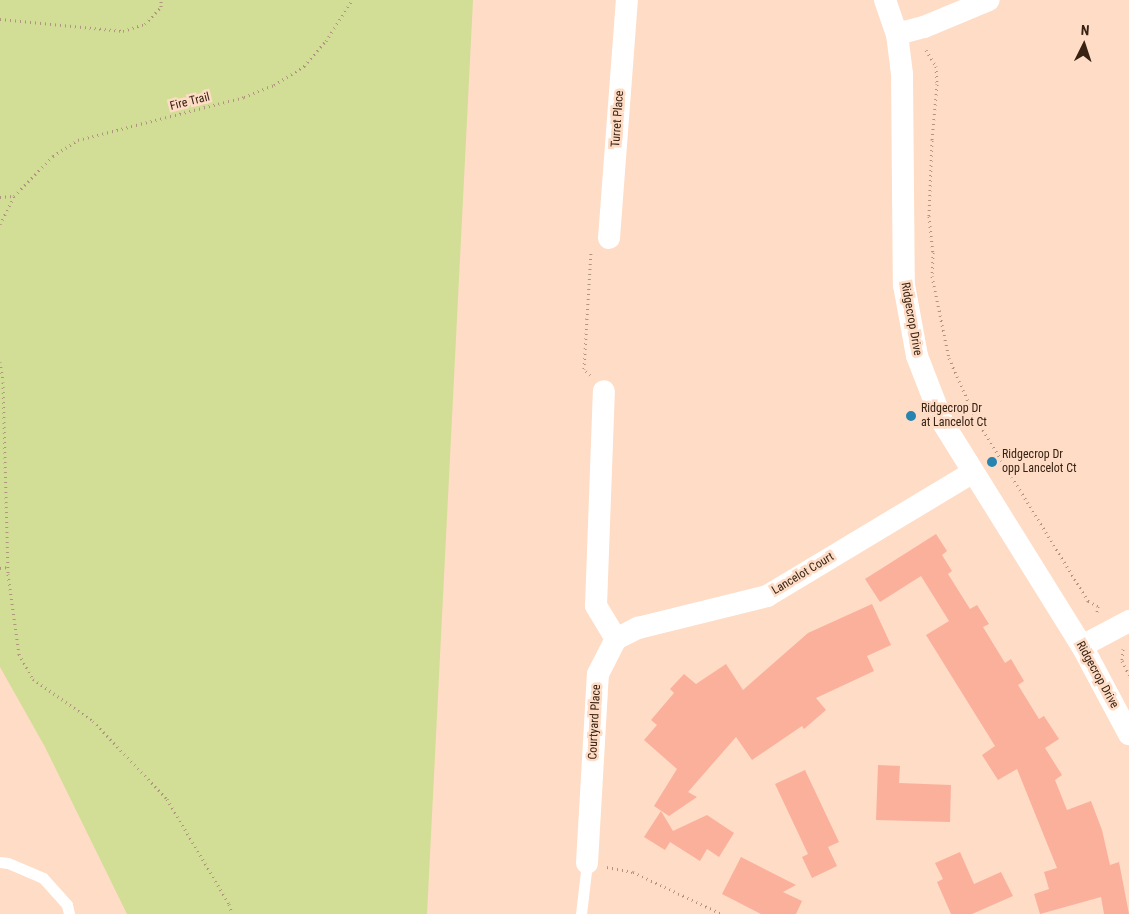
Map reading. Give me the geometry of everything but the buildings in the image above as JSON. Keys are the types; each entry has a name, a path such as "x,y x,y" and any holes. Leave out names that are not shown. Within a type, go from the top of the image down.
{"street":[{"name":"Turret Place","path":"609,238 627,0"},
{"name":"Ridgecrop Drive","path":"885,0 896,34 902,82 904,285 916,356 943,423 1082,646 1129,734"},
{"path":"896,34 924,26 989,0"},
{"path":"604,391 596,606 616,639"},
{"name":"Lancelot Court","path":"616,639 638,628 767,596 974,472"},
{"path":"1082,646 1129,621"},
{"name":"Courtyard Place","path":"587,863 598,674 616,639"}],"lane":[{"path":"0,862 8,863 43,878 67,905 69,914"},
{"name":"Courtyard Place","path":"581,914 587,863"}],"path":[{"path":"0,19 124,31 145,24 161,7 161,0"},
{"name":"Fire Trail","path":"0,224 14,196 53,156 78,140 244,98 274,86 304,66 326,41 350,1"},
{"path":"924,26 926,50 936,66 937,84 932,140 930,216 933,252 932,276 949,358 975,417 1088,601 1098,606 1097,614 1116,645 1123,649 1122,661 1129,675"},
{"path":"0,197 14,196"},
{"path":"604,391 584,368 591,250 609,238"},
{"path":"0,362 3,382 8,567 19,654 33,679 93,721 167,799 229,904 232,914"},
{"path":"0,568 8,567"},
{"path":"587,863 633,872 722,914"}],"green space":[{"path":"0,0 473,0 427,914 127,914 45,747 0,667"}],"place":[{"name":"Ridgecrop Dr at Lancelot Ct","path":"911,416"},
{"name":"Ridgecrop Dr opp Lancelot Ct","path":"992,462"}]}
